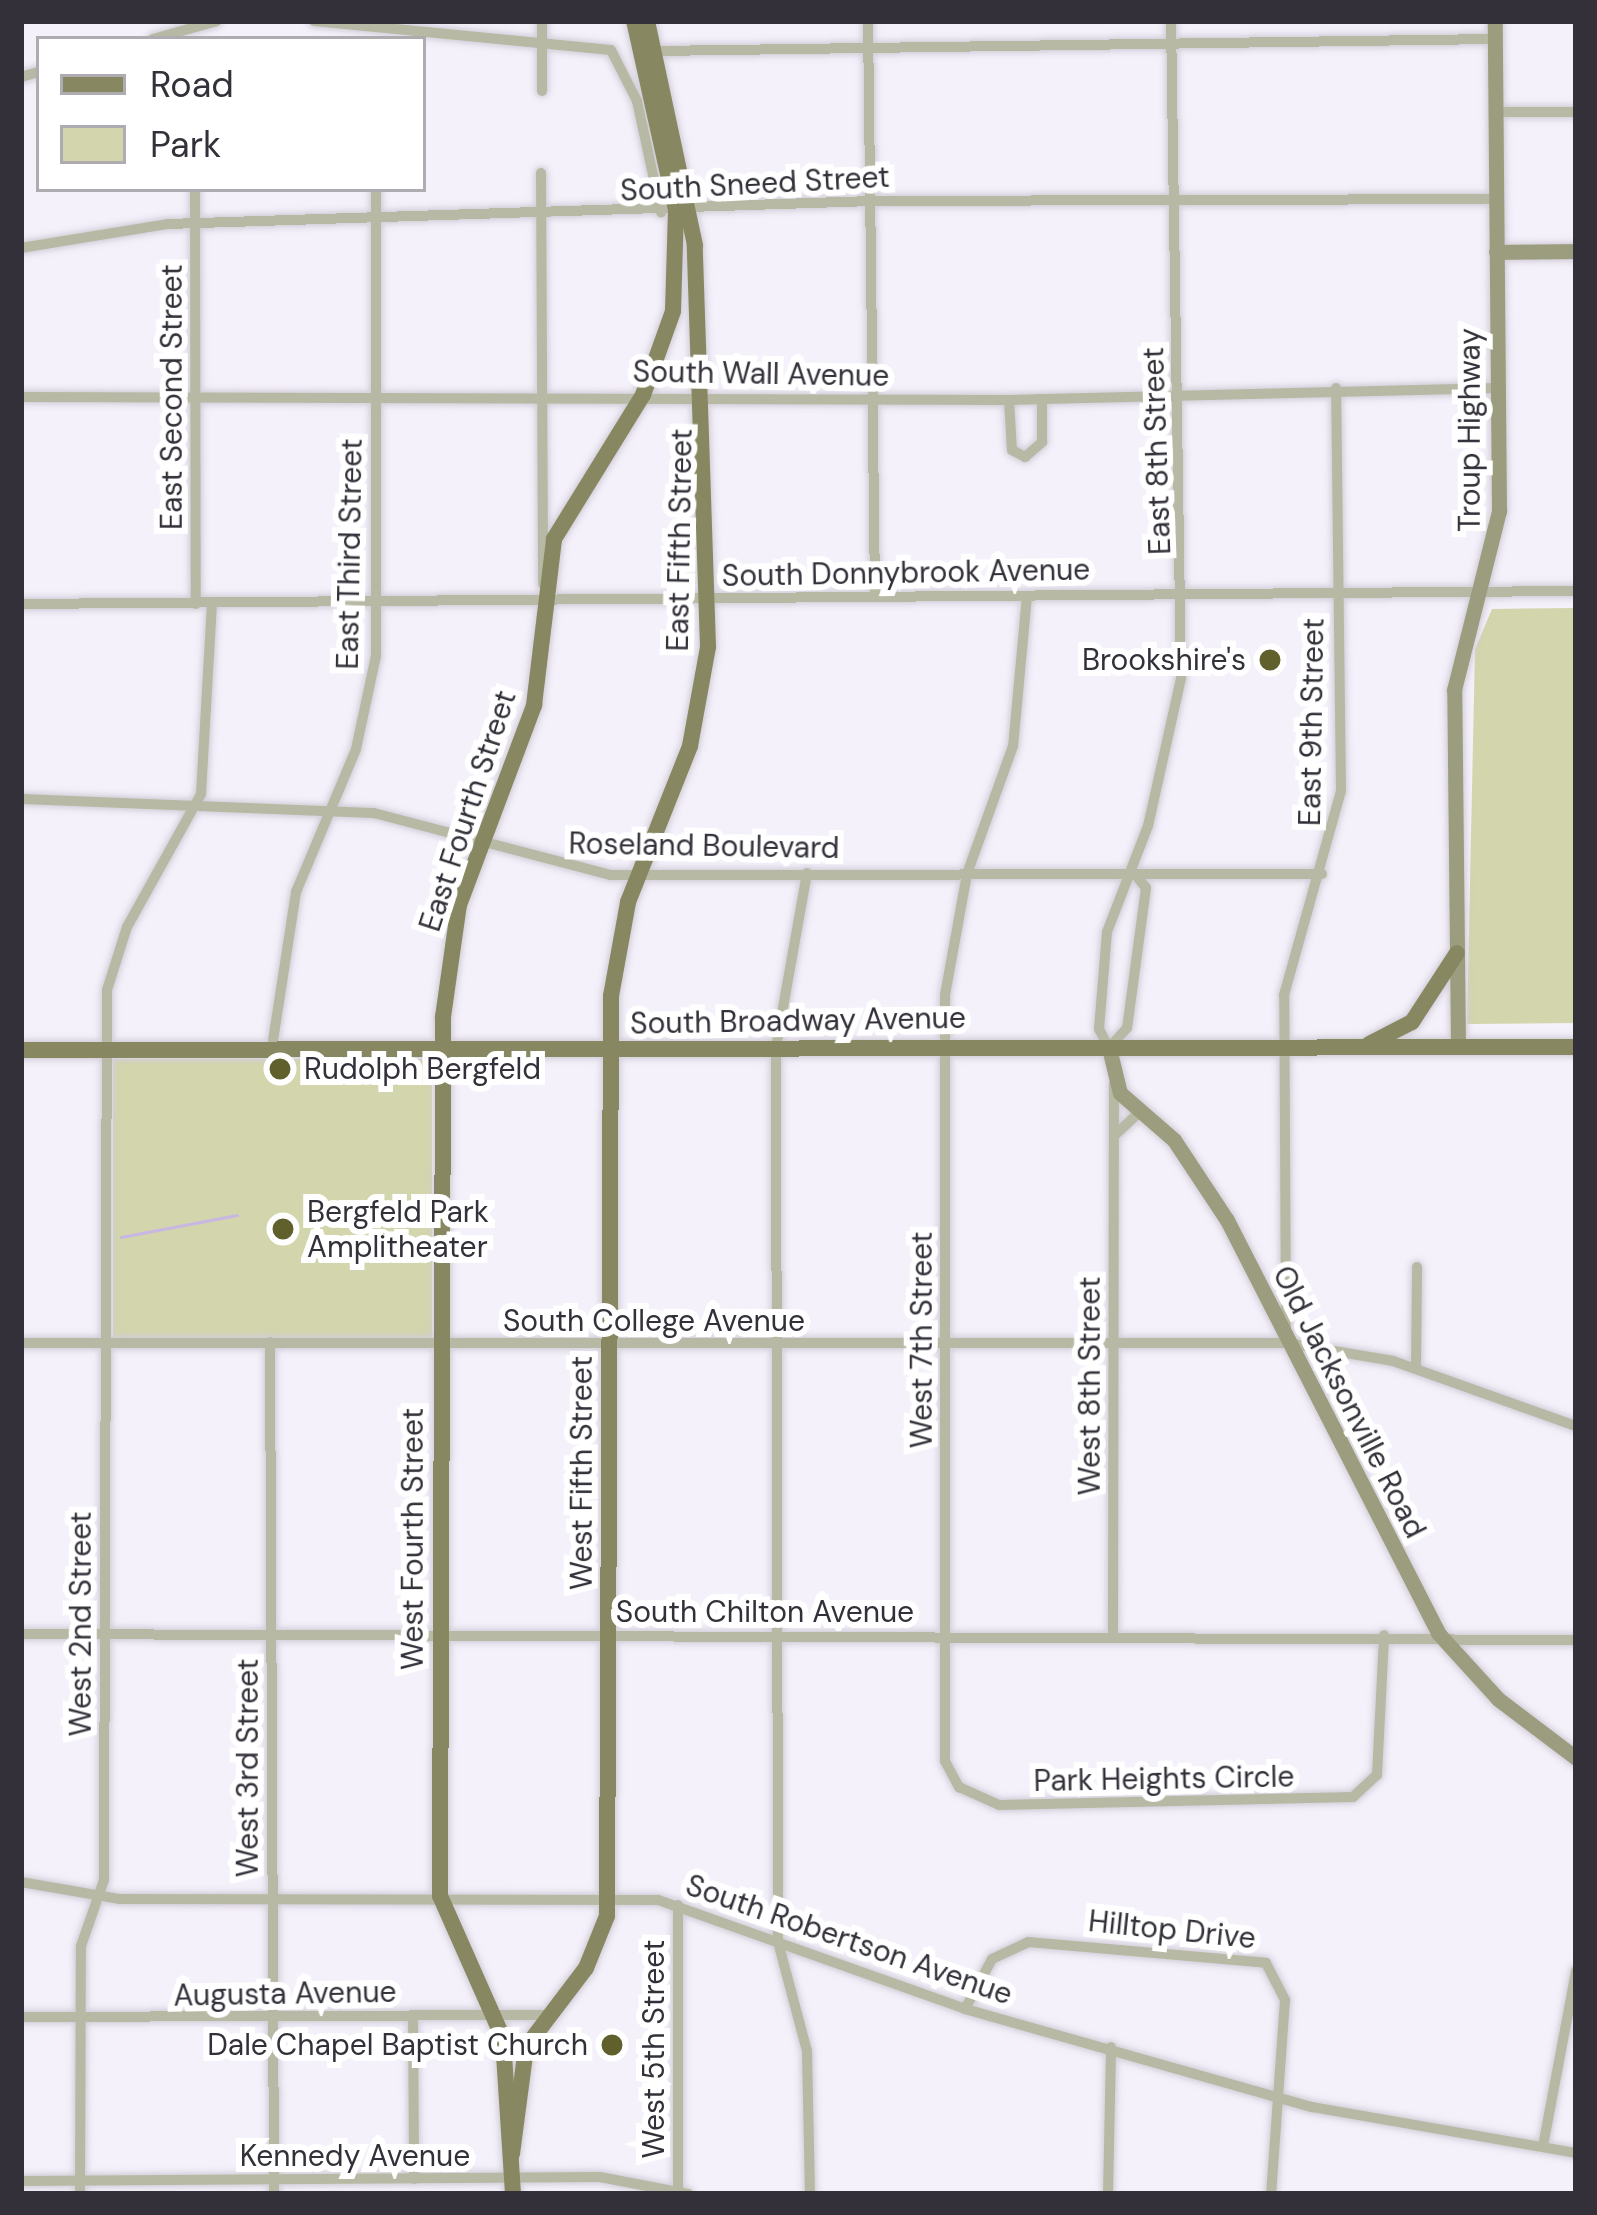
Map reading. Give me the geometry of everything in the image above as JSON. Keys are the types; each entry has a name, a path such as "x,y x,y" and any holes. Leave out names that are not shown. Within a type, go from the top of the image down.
{"main road":[{"name":"East Fifth Street","path":"634,21 676,210 673,311 643,395"},
{"name":"East Fifth Street","path":"609,1050 613,968 637,875 696,722 709,599 708,397 676,210 656,51 647,21"},
{"name":"Troup Highway","path":"1458,1047 1454,690 1497,540 1495,30"},
{"path":"1496,252 1576,251"},
{"name":"East Fourth Street","path":"442,1049 455,922 529,724 543,596 565,512 643,395"},
{"path":"1360,1048 1412,1022 1457,953"},
{"name":"South Broadway Avenue","path":"21,1050 609,1050 945,1044 1576,1048"},
{"path":"1109,1048 1114,1084"},
{"name":"West Fourth Street","path":"442,1049 440,1896 496,2015 512,2154"},
{"name":"West Fifth Street","path":"512,2154 523,2058 594,1955 608,1897 609,1050"},
{"name":"Old Jacksonville Road","path":"1114,1084 1203,1180 1438,1633 1498,1699 1576,1758"},
{"path":"512,2154 513,2186"}],"street":[{"path":"166,36 217,21"},
{"path":"314,21 376,31 543,44 619,59 676,210"},
{"path":"542,21 542,92"},
{"path":"868,21 875,596"},
{"name":"East 8th Street","path":"1134,873 1146,888 1126,1028 1109,1048 1099,1029 1107,932 1116,887 1134,873 1176,725 1185,595 1171,21"},
{"path":"656,51 1495,30"},
{"path":"1496,112 1576,112"},
{"name":"East Fourth Street","path":"541,173 543,596"},
{"name":"East Second Street","path":"196,192 196,604"},
{"name":"East Third Street","path":"272,1047 285,936 369,699 376,602 376,192"},
{"name":"South Sneed Street","path":"21,248 195,224 542,218 872,201 1496,199"},
{"name":"South Wall Avenue","path":"21,398 540,392 872,401 1042,400 1180,398 1336,388 1499,388"},
{"name":"East 9th Street","path":"1287,1343 1283,1049 1288,962 1322,874 1341,791 1336,388"},
{"path":"1009,400 1012,450 1025,457 1042,442 1042,400"},
{"name":"South Donnybrook Avenue","path":"21,604 543,596 709,599 1576,592"},
{"name":"West 7th Street","path":"948,1636 945,1044 967,874 1012,746 1027,596"},
{"path":"105,1049 120,941 196,803 212,730 212,604"},
{"name":"Roseland Boulevard","path":"21,800 327,810 481,845 555,868 637,875 1322,874"},
{"path":"807,873 784,957 776,1047 778,1942 807,2050 810,2194"},
{"name":"West 2nd Street","path":"80,2189 81,1946 100,1898 105,1049"},
{"name":"West 8th Street","path":"1113,1635 1114,1084"},
{"path":"1114,1137 1142,1111"},
{"path":"1416,1367 1417,1268"},
{"path":"1263,1294 1283,1270"},
{"name":"West 3rd Street","path":"270,1342 274,2194"},
{"name":"South College Avenue","path":"21,1343 1287,1343 1416,1367 1576,1426"},
{"name":"South Chilton Avenue","path":"21,1634 1438,1633 1576,1640"},
{"name":"Park Heights Circle","path":"948,1636 951,1775 984,1802 1022,1804 1367,1792 1381,1756 1384,1635"},
{"name":"South Robertson Avenue","path":"21,1882 100,1898 608,1897 678,1905 965,2009 1275,2096 1576,2153"},
{"name":"West 5th Street","path":"678,1905 681,2193"},
{"name":"Hilltop Drive","path":"965,2009 992,1959 1028,1942 1246,1957 1282,1983 1275,2096"},
{"path":"1543,2146 1576,1972"},
{"name":"Augusta Avenue","path":"21,2018 549,2015"},
{"path":"413,2016 414,2180"},
{"path":"1108,2194 1111,2047"},
{"path":"1271,2194 1275,2096"},
{"path":"598,2177 598,2194"},
{"name":"Kennedy Avenue","path":"21,2181 80,2189 274,2180 513,2186 598,2177 681,2193"}],"green space":[{"path":"1576,608 1576,1023 1467,1024 1475,649 1492,609"},
{"path":"113,1059 432,1059 432,1338 113,1338"}],"waterway":[{"path":"121,1237 237,1215"}],"place":[{"name":"Brookshire's","path":"1270,660"},
{"name":"Rudolph Bergfeld","path":"280,1069"},
{"name":"Bergfeld Park Amplitheater","path":"283,1229"},
{"name":"Dale Chapel Baptist Church","path":"612,2045"}]}
